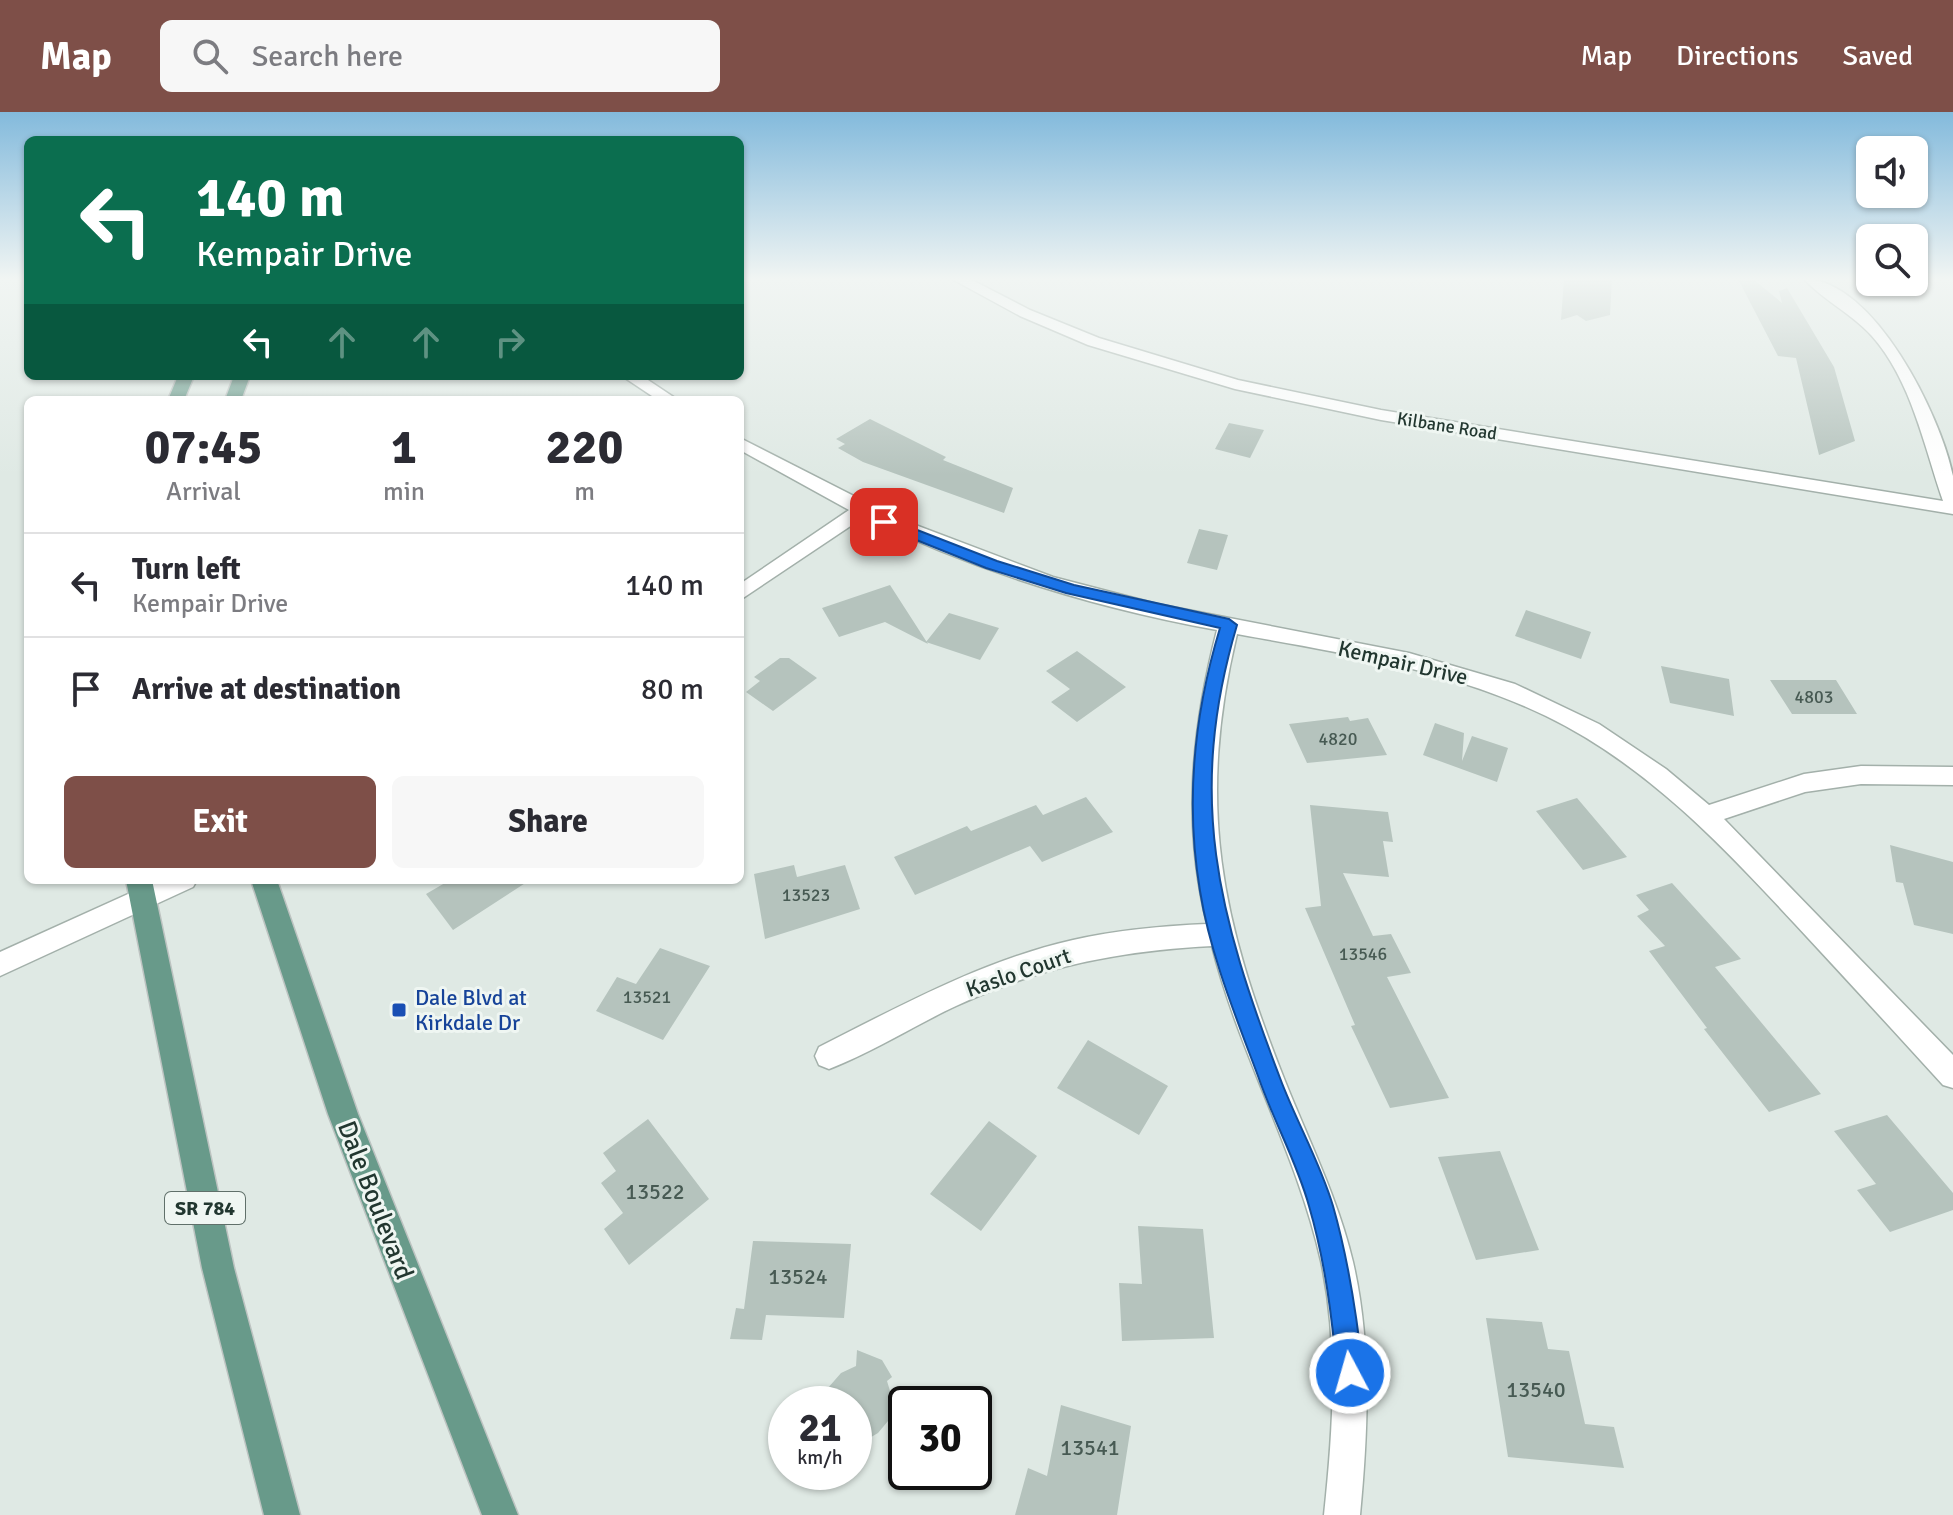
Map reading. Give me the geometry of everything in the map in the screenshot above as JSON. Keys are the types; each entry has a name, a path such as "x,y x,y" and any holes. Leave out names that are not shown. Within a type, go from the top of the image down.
{"main road":[{"name":"Dale Boulevard","path":"265,884 343,1114 500,1515"},
{"name":"SR 784","path":"141,889 218,1268 282,1515"}],"street":[{"name":"Kilbane Road","path":"1104,344 1252,388 1418,421 1953,505"},
{"path":"1887,344 1900,366 1953,505"},
{"path":"637,380 663,396"},
{"name":"Kempair Drive","path":"744,445 860,511 932,543 1072,590 1412,661 1500,686 1608,739 1659,774 1708,815 1953,1075"},
{"path":"744,590 860,511"},
{"path":"1229,625 1212,680 1203,757 1202,813 1210,891 1220,934 1269,1078 1320,1203 1341,1284 1350,1373 1342,1515"},
{"path":"1708,815 1804,783 1861,775 1953,776"},
{"path":"0,964 141,889 165,884"},
{"name":"Kaslo Court","path":"829,1056 926,1006 998,975 1071,952 1145,939 1220,934"}],"building":[{"path":"1772,344 1821,344 1834,367 1855,441 1819,455 1796,358 1778,356"},
{"path":"870,419 946,457 943,460 1013,488 1004,513 863,462 838,448 845,444 836,439"},
{"path":"1229,423 1264,430 1250,458 1215,449"},
{"path":"1199,529 1228,535 1217,570 1187,563"},
{"path":"890,585 928,644 885,622 839,637 822,608"},
{"path":"1526,610 1591,632 1581,659 1515,636"},
{"path":"949,613 999,628 980,660 926,642"},
{"path":"1077,651 1126,687 1077,722 1051,702 1070,689 1046,671"},
{"path":"780,658 789,658 817,678 773,711 746,692 760,681 754,677"},
{"path":"1661,666 1729,679 1734,716 1670,703"},
{"path":"1770,680 1836,680 1857,714 1792,714"},
{"path":"1348,717 1350,721 1368,718 1387,755 1307,763 1289,724"},
{"path":"1435,723 1464,733 1462,761 1472,736 1508,748 1497,782 1423,755"},
{"path":"1086,797 1113,832 1042,862 1030,846 915,895 894,857 967,826 971,831 1036,805 1043,815"},
{"path":"1577,798 1627,857 1583,870 1536,811"},
{"path":"1310,805 1388,812 1393,842 1383,841 1389,877 1343,873 1373,936 1391,934 1411,973 1387,977 1449,1098 1390,1108 1351,1026 1355,1025 1305,908 1321,906"},
{"path":"1890,845 1953,862 1953,934 1914,925 1903,883 1896,882"},
{"path":"794,865 797,877 845,865 860,909 765,939 754,874"},
{"path":"1672,883 1741,959 1715,967 1821,1094 1769,1112 1704,1029 1707,1028 1649,951 1665,946 1637,916 1649,910 1636,895"},
{"path":"443,884 524,884 453,930 426,894"},
{"path":"660,948 710,966 663,1040 596,1011 617,977 636,984"},
{"path":"1088,1040 1168,1086 1139,1135 1057,1088"},
{"path":"1887,1115 1953,1193 1953,1210 1890,1232 1857,1190 1876,1184 1834,1131"},
{"path":"648,1119 709,1199 629,1265 604,1229 623,1213 601,1183 616,1171 603,1153"},
{"path":"989,1121 1037,1156 981,1231 930,1194"},
{"path":"1500,1151 1539,1250 1476,1260 1438,1157"},
{"path":"1138,1226 1203,1229 1214,1338 1122,1341 1119,1283 1142,1284"},
{"path":"753,1241 851,1244 844,1318 766,1315 762,1340 730,1339 736,1308 744,1309"},
{"path":"1486,1318 1542,1322 1548,1349 1569,1351 1585,1424 1614,1427 1624,1468 1508,1457"},
{"path":"857,1350 882,1360 892,1377 887,1381 888,1421 872,1436 872,1386 830,1386 841,1373 856,1366"},
{"path":"1061,1405 1131,1426 1117,1515 1015,1515 1028,1468 1047,1476"}],"place":[{"name":"Dale Blvd at Kirkdale Dr","path":"399,1010"}],"route":[{"path":"884,522 992,565 1072,590 1229,625 1212,680 1203,743 1202,813 1210,891 1220,934 1269,1078 1320,1203 1341,1284 1350,1373"}]}
